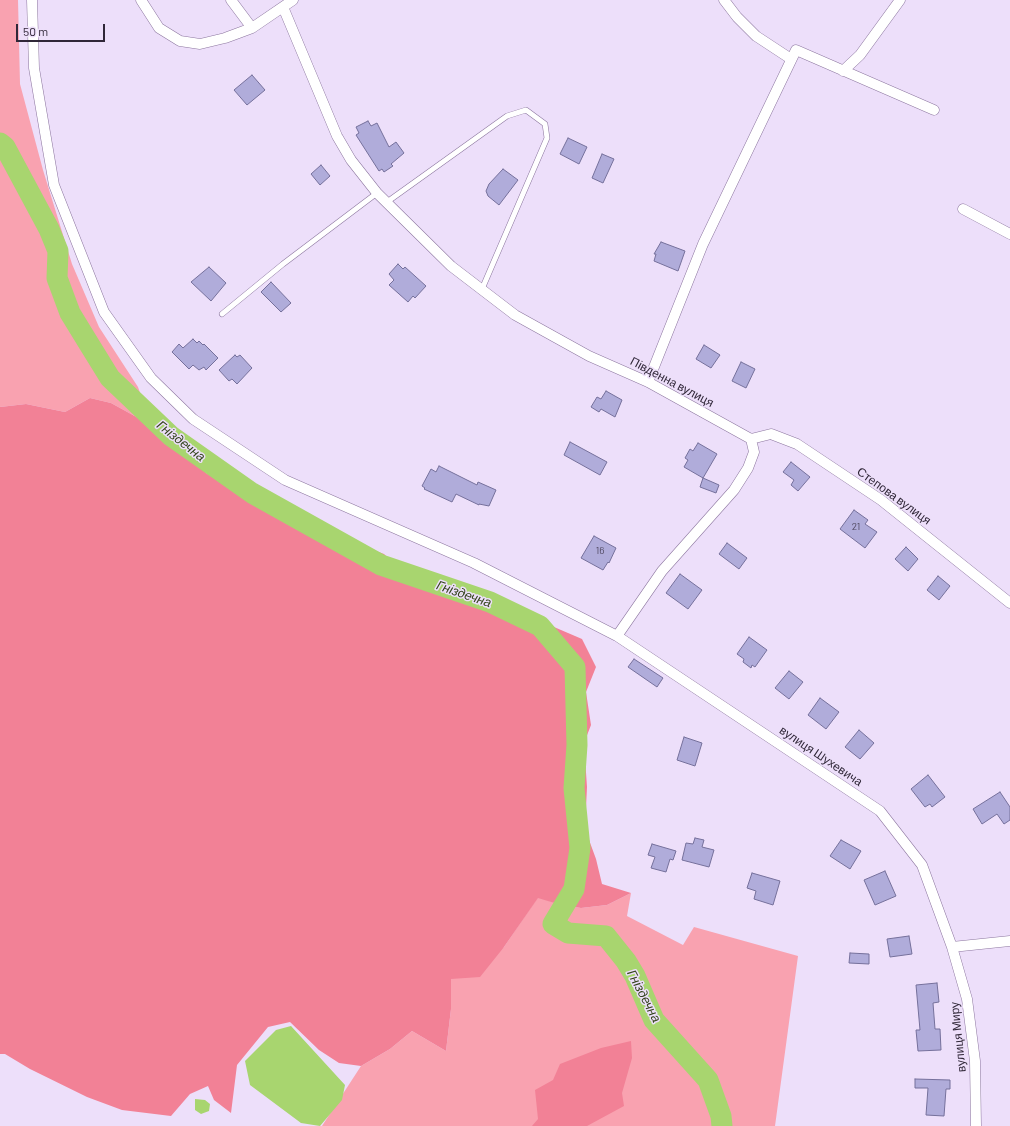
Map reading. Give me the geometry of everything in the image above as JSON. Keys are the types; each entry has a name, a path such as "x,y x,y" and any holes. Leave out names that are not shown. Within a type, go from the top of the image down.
{"street":[{"name":"вулиця Шухевича","path":"32,0 34,68 54,185 104,312 151,378 193,419 286,480 474,563 617,636 880,811 922,865 952,947"},
{"path":"141,0 159,28 180,41 200,44 226,38 252,28 293,0"},
{"path":"231,0 252,28"},
{"path":"724,0 737,17 756,36 791,59"},
{"path":"843,71 860,55 900,0"},
{"name":"Південна вулиця","path":"283,7 337,136 351,160 377,193 451,266 515,315 589,356 648,382 751,439"},
{"path":"648,382 703,244 796,50 934,110"},
{"path":"963,209 1010,234"},
{"name":"Степова вулиця","path":"751,439 771,434 797,444 881,500 1010,603"},
{"path":"617,636 662,571 734,490 748,468 754,452 751,439"},
{"path":"952,947 1010,941"},
{"name":"вулиця Миру","path":"952,947 967,999 975,1061 976,1126"}],"lane":[{"path":"387,202 507,116 526,110 545,124 547,138 482,289"},
{"path":"222,314 283,264 377,193"}],"shaded area":[{"path":"0,0 18,0 20,84 43,170 72,264 99,327 138,387 151,425 111,403 90,398 65,412 26,404 0,407"},
{"path":"90,398 111,403 151,425 206,473 295,527 327,541 360,545 384,554 409,578 436,585 453,583 480,608 512,609 582,639 596,667 586,692 591,725 584,743 587,787 585,829 596,859 602,884 631,893 607,905 581,908 561,905 538,898 504,947 480,977 451,979 451,1009 446,1051 412,1031 390,1049 361,1066 339,1063 319,1050 290,1022 268,1027 237,1065 231,1113 214,1100 208,1086 190,1094 171,1116 122,1110 87,1097 30,1069 5,1054 0,1054 0,407 26,404 65,412"},
{"path":"631,893 627,916 683,945 694,927 798,956 775,1126 322,1126 361,1066 390,1049 412,1031 446,1051 451,1009 451,979 504,947 538,897 561,905 581,908 607,905"},
{"path":"291,1026 345,1085 342,1100 320,1126 301,1123 250,1085 245,1061 276,1030"},
{"path":"631,1041 632,1058 622,1093 624,1106 587,1126 532,1126 538,1119 535,1090 553,1080 560,1064 601,1048"},
{"path":"195,1099 205,1100 210,1104 209,1111 201,1114 195,1110"}],"building":[{"path":"252,75 265,90 247,105 234,90"},
{"path":"368,121 371,126 377,123 389,147 396,142 404,153 391,164 393,166 384,172 382,169 379,171 356,135 359,133 356,127"},
{"path":"568,138 587,147 579,164 560,154"},
{"path":"602,154 614,159 603,183 592,178"},
{"path":"321,165 330,176 320,185 311,174"},
{"path":"503,169 518,180 499,205 488,196 486,191 489,184"},
{"path":"661,242 685,251 678,271 654,261 656,254 654,254"},
{"path":"398,264 403,269 405,267 426,286 415,298 413,296 408,302 389,285 394,280 389,274"},
{"path":"209,267 226,283 211,301 191,282"},
{"path":"271,282 291,303 281,312 261,292"},
{"path":"193,339 197,343 199,341 203,345 204,344 218,358 206,370 204,367 199,370 193,365 189,369 172,352 179,344 183,348"},
{"path":"704,345 720,355 711,368 696,359"},
{"path":"235,355 237,357 240,355 252,368 237,384 232,379 229,381 219,370"},
{"path":"741,362 755,369 746,388 732,381"},
{"path":"606,391 622,400 615,417 601,409 599,412 591,407 597,397 601,399"},
{"path":"570,442 607,462 600,475 564,455"},
{"path":"698,443 717,454 703,478 684,467 688,460 685,458 690,449 693,451"},
{"path":"791,462 810,477 798,491 791,485 794,480 783,472"},
{"path":"439,466 477,485 478,482 496,490 489,506 479,505 456,494 452,502 424,489 425,488 422,486 431,469 436,472"},
{"path":"703,478 719,485 716,493 700,487"},
{"path":"854,510 868,520 865,524 877,532 865,548 840,529"},
{"path":"594,536 616,548 609,563 608,562 603,570 581,558"},
{"path":"727,543 747,558 739,569 719,554"},
{"path":"906,547 918,559 908,571 895,559"},
{"path":"680,574 702,590 688,609 666,593"},
{"path":"938,576 950,586 939,600 927,590"},
{"path":"749,637 767,650 755,667 752,665 751,668 743,662 744,659 737,654"},
{"path":"634,659 663,678 657,687 628,667"},
{"path":"789,671 803,682 789,699 775,688"},
{"path":"820,698 839,712 826,729 808,715"},
{"path":"859,730 874,743 860,759 845,747"},
{"path":"684,737 702,743 695,766 677,760"},
{"path":"928,775 945,797 932,807 930,804 925,807 911,789"},
{"path":"1000,792 1010,807 1010,820 1004,824 997,814 982,824 973,809"},
{"path":"695,838 704,840 702,847 714,850 709,867 682,860 686,843 693,844"},
{"path":"841,840 861,851 850,869 830,856"},
{"path":"652,844 676,851 673,860 670,859 666,872 651,868 655,857 648,855"},
{"path":"885,871 896,896 875,905 864,880"},
{"path":"752,873 780,881 773,905 754,899 756,891 747,888"},
{"path":"909,936 912,954 890,957 887,939"},
{"path":"850,953 869,954 869,964 849,963"},
{"path":"937,983 939,1002 933,1003 935,1029 940,1029 941,1050 918,1051 916,1030 920,1030 916,985"},
{"path":"915,1079 950,1080 950,1089 946,1089 944,1116 926,1115 928,1088 915,1088"}],"waterway":[{"name":"Гніздечна","path":"0,143 5,147 49,229 58,251 57,278 70,313 110,378 171,436 252,493 381,565 490,602 540,626 575,667 577,745 574,788 580,848 574,889 553,924 568,933 606,936 626,961 635,976 654,1020 708,1080 721,1116 722,1126"}]}
